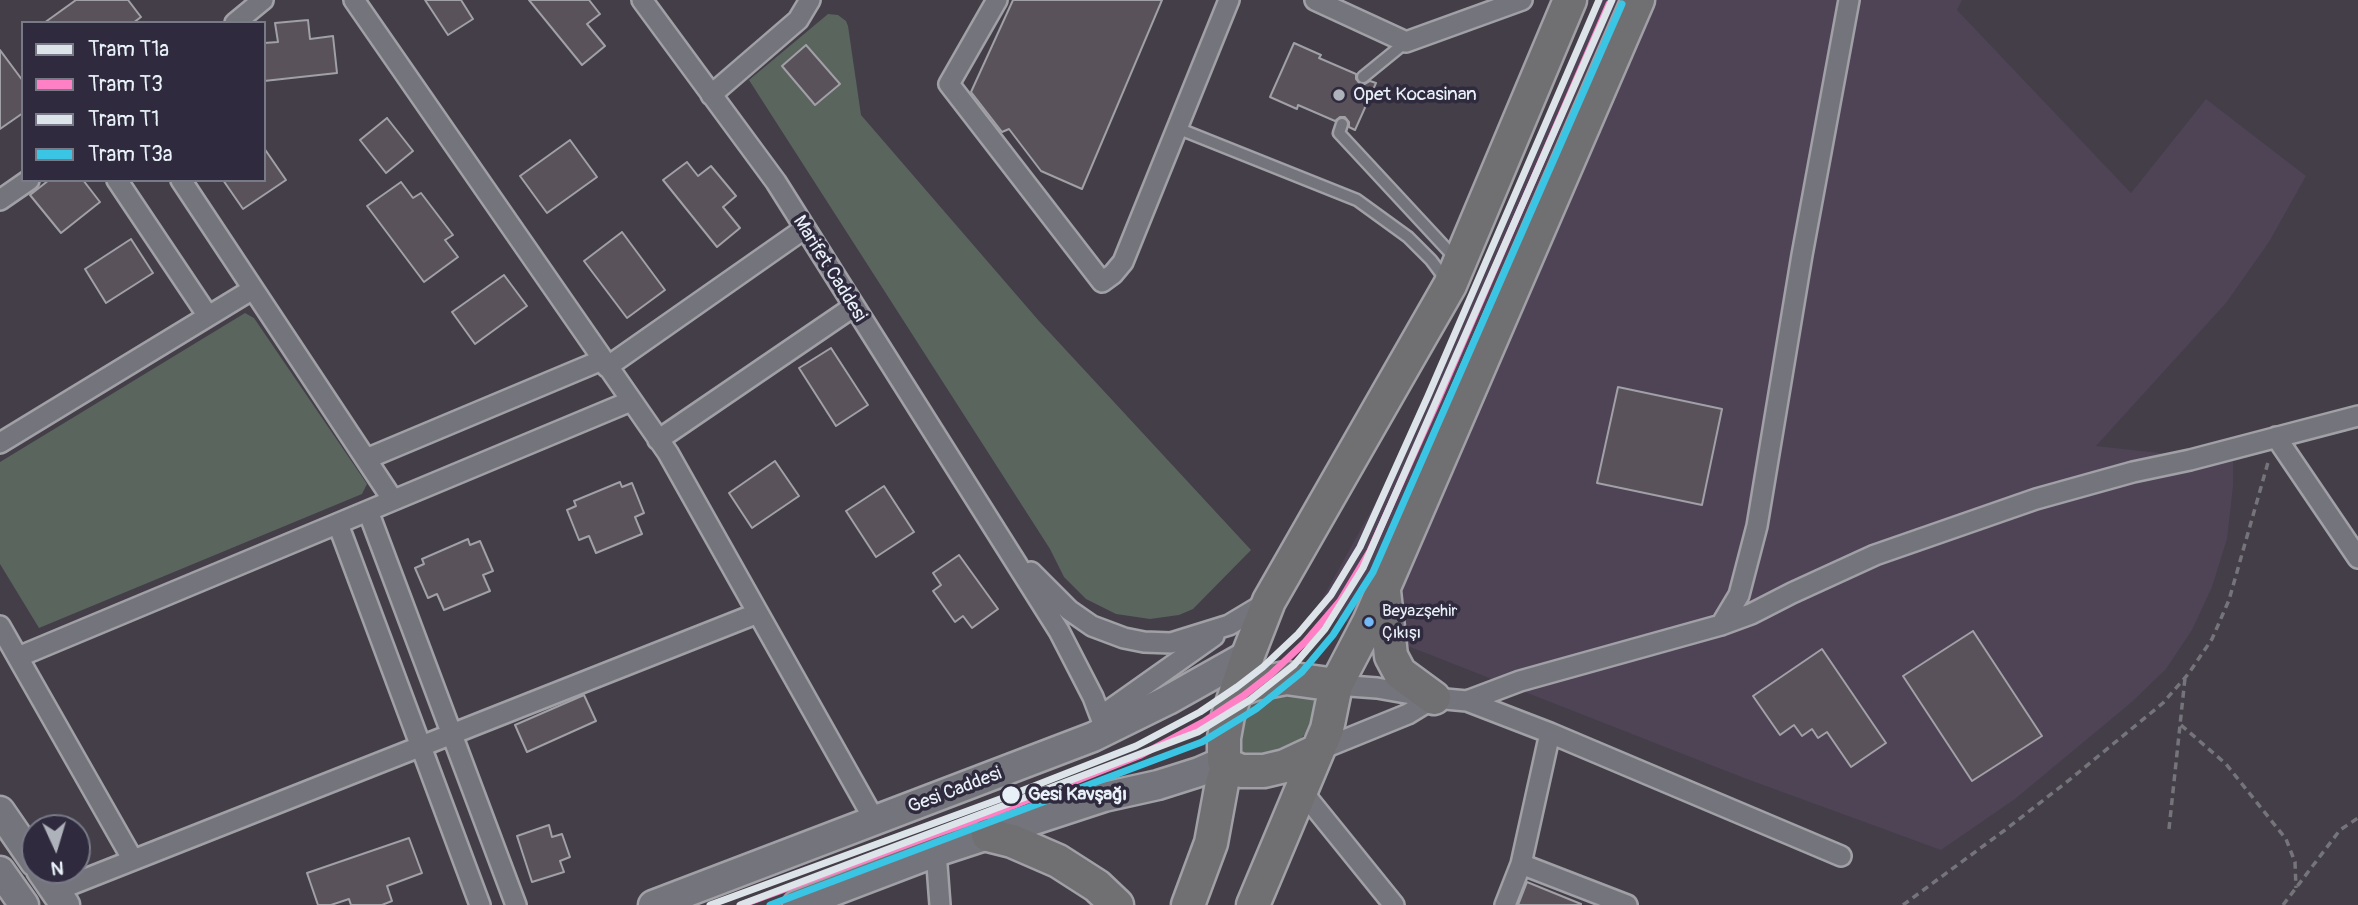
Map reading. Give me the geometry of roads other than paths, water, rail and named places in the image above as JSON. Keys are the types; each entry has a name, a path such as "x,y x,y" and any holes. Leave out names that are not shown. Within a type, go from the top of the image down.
{"highway":[{"path":"1188,905 1211,843 1225,769 1225,731 1248,655 1269,601 1454,274 1570,0"},
{"path":"1253,905 1327,729 1336,685 1384,589 1638,0"},
{"path":"1384,589 1391,656 1400,673 1434,698"},
{"path":"1236,691 1286,678 1336,685"},
{"path":"1225,769 1264,771 1285,766 1317,751"},
{"path":"988,835 1012,841 1058,860 1097,886 1117,905"}],"main road":[{"name":"Gesi Caddesi","path":"653,905 876,821 1104,723 1168,700 1248,655"},
{"path":"799,905 936,852 1104,797 1158,785 1199,772 1225,769"},
{"path":"0,811 21,842"},
{"path":"0,870 24,905"}],"street":[{"path":"237,21 263,0"},
{"path":"354,0 658,440 876,821"},
{"name":"Marifet Caddesi","path":"642,0 776,183 1005,547"},
{"path":"711,95 798,20 810,0"},
{"path":"997,0 949,84 1102,282 1123,262 1229,0"},
{"path":"1315,0 1406,42 1522,0"},
{"path":"1721,625 1739,596 1757,526 1802,255 1849,0"},
{"path":"0,200 26,182"},
{"path":"118,182 208,316"},
{"path":"182,182 393,500"},
{"path":"366,459 605,363 804,229"},
{"path":"0,443 253,289"},
{"path":"658,440 853,307"},
{"path":"18,657 631,401"},
{"path":"1467,701 1520,681 1721,625 1751,614 1875,555 1955,526 2084,485 2358,416"},
{"path":"2276,436 2358,558"},
{"path":"368,511 516,905"},
{"path":"338,524 480,905"},
{"path":"1005,547 1059,631 1104,723 1229,625 1269,601"},
{"path":"1005,547 1069,610 1104,632 1144,642 1171,643 1229,625"},
{"path":"53,889 133,860 758,613"},
{"path":"0,626 133,860"},
{"path":"1336,685 1467,701 1550,733 1840,856"},
{"path":"1317,751 1408,714 1434,698"},
{"path":"1505,905 1521,864 1550,733"},
{"path":"1301,790 1394,905"},
{"path":"936,852 940,905"},
{"path":"1521,864 1626,905"}],"lane":[{"path":"1363,77 1406,42"},
{"path":"1342,124 1339,133 1454,274"},
{"path":"1177,128 1357,200 1408,237 1431,260 1454,274"}],"tram line":[{"name":"T1a","path":"710,905 1011,795 1136,746 1200,712 1237,687 1298,634 1331,595 1360,547 1599,0"},
{"name":"T1","path":"740,905 1198,732 1250,700 1294,665 1325,629 1363,568 1612,0"},
{"name":"T3","path":"741,905 1015,805 1141,755 1205,721 1243,696 1305,642 1340,601 1370,551 1609,4"},
{"name":"T3a","path":"770,905 1202,742 1256,709 1302,672 1333,635 1373,572 1622,4"}],"place":[{"name":"Opet Kocasinan","path":"1339,95"},
{"name":"Beyazşehir Çıkışı","path":"1369,622"},
{"name":"Gesi Kavşağı","path":"1011,795"}]}
